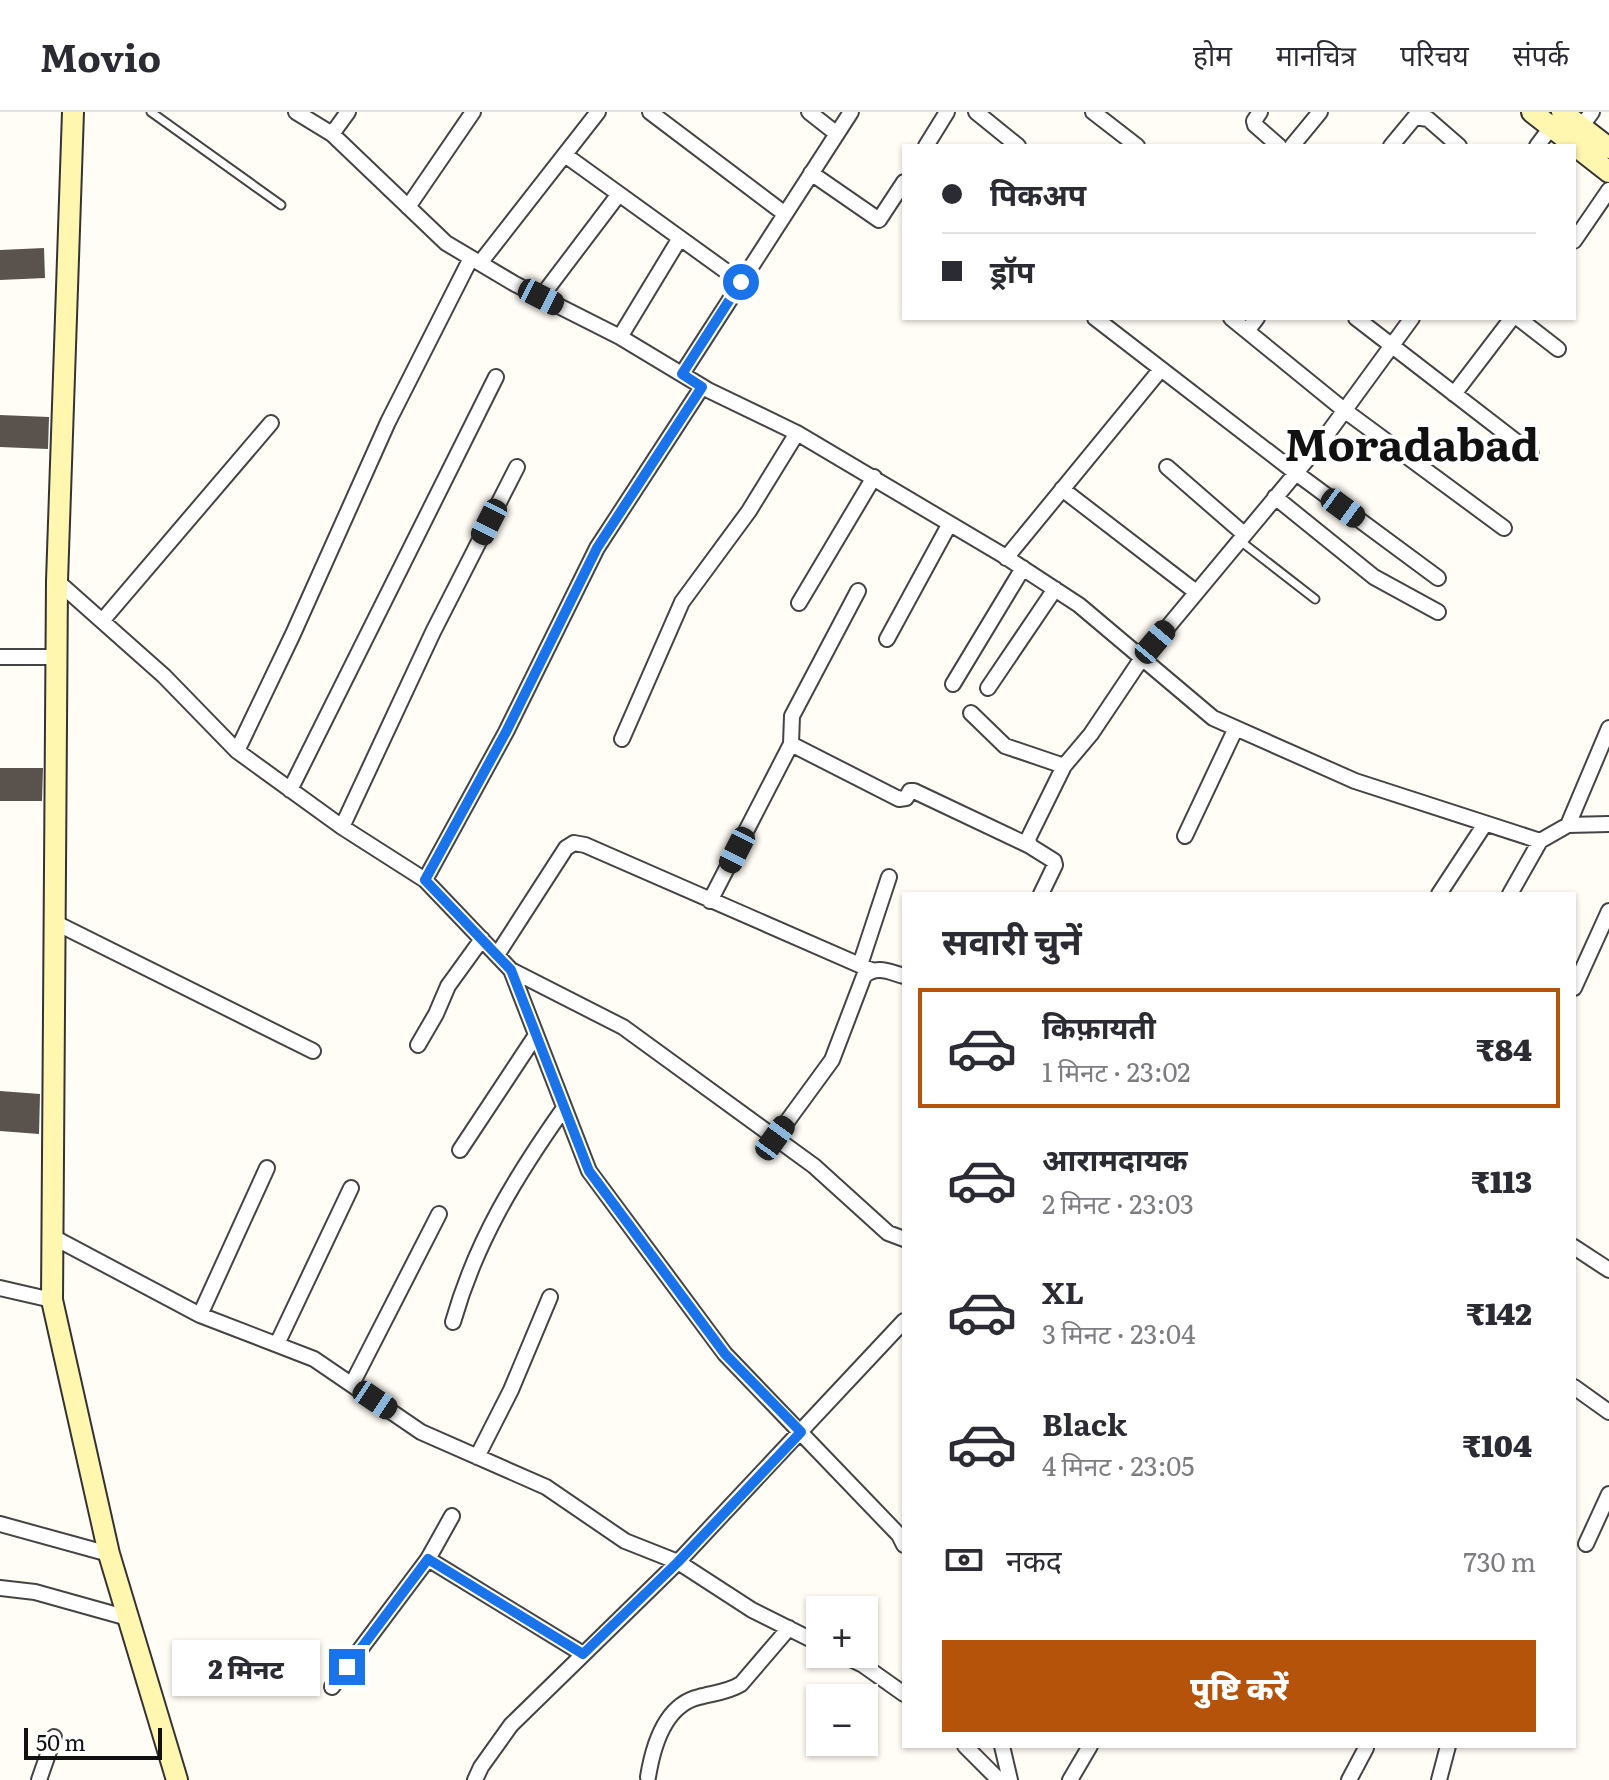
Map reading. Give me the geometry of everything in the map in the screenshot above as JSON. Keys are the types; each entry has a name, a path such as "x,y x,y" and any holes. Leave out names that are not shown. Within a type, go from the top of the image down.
{"main road":[{"path":"73,112 57,581 52,1300 109,1554 177,1780"},
{"path":"1532,112 1586,119 1609,148"},
{"path":"1558,117 1609,172"}],"street":[{"path":"296,112 332,134 446,243 620,337 702,387 797,433 1023,568 1079,605 1213,718 1355,781 1540,841"},
{"path":"332,134 348,112"},
{"path":"408,207 473,112"},
{"path":"237,751 388,422 476,261 598,112"},
{"path":"650,112 785,214"},
{"path":"809,112 837,134"},
{"path":"682,374 851,112"},
{"path":"927,144 947,112"},
{"path":"976,112 1016,144"},
{"path":"1093,112 1134,144"},
{"path":"1260,112 1255,125 1277,144"},
{"path":"1294,144 1320,112"},
{"path":"1393,144 1415,117 1428,119 1457,144"},
{"path":"1538,144 1558,117"},
{"path":"565,155 741,282"},
{"path":"811,173 879,220 902,185"},
{"path":"1576,236 1609,190"},
{"path":"541,297 619,194"},
{"path":"620,337 680,238"},
{"path":"1098,320 1438,578"},
{"path":"1233,320 1344,410 1504,528"},
{"path":"1247,331 1255,320"},
{"path":"1359,320 1531,453"},
{"path":"1030,846 1028,839 1064,766 1091,734 1142,658 1296,473 1411,320"},
{"path":"1454,394 1513,320"},
{"path":"1518,320 1558,349"},
{"path":"1006,558 1161,369"},
{"path":"290,790 496,377"},
{"path":"425,880 506,732 597,548 702,387"},
{"path":"102,621 271,423"},
{"path":"622,739 692,584 749,511 797,433"},
{"path":"342,827 433,632 517,467"},
{"path":"1167,467 1241,537"},
{"path":"799,603 874,477"},
{"path":"1062,489 1196,592"},
{"path":"1275,497 1374,577 1438,612"},
{"path":"887,639 949,525"},
{"path":"953,684 1023,568"},
{"path":"57,581 164,676 237,751 342,827 425,880 511,970 623,1027 814,1166 888,1233 902,1238"},
{"path":"988,688 1055,589"},
{"path":"710,901 791,744 792,716 858,591"},
{"path":"0,657 57,657"},
{"path":"971,713 1005,746 1064,766"},
{"path":"1568,825 1609,728"},
{"path":"1185,836 1235,730"},
{"path":"791,744 899,799 906,798 910,791 914,791 1030,846 1054,861 1042,892"},
{"path":"1440,892 1485,824"},
{"path":"1511,892 1540,841 1568,825 1609,824"},
{"path":"497,955 566,848 574,843 585,845 865,968 902,975"},
{"path":"775,1138 832,1060 864,976 889,877"},
{"path":"1576,984 1609,911"},
{"path":"56,923 313,1051"},
{"path":"418,1045 448,986 482,939"},
{"path":"511,970 589,1171 725,1354 902,1541"},
{"path":"460,1150 536,1035"},
{"path":"453,1322 462,1290 507,1192 564,1108"},
{"path":"200,1315 267,1168"},
{"path":"277,1344 351,1188"},
{"path":"352,1384 439,1214"},
{"path":"53,1237 200,1315 314,1359 421,1432 546,1487 625,1541 678,1562 752,1610 806,1637"},
{"path":"1576,1248 1609,1270"},
{"path":"0,1288 52,1300"},
{"path":"477,1457 511,1390 550,1297"},
{"path":"475,1780 511,1725 678,1562 902,1323"},
{"path":"1576,1388 1609,1412"},
{"path":"1586,1544 1609,1494"},
{"path":"332,1687 428,1559 452,1516"},
{"path":"0,1524 109,1554"},
{"path":"428,1559 583,1654"},
{"path":"0,1588 35,1592 128,1618"},
{"path":"648,1777 657,1740 674,1710 688,1700 731,1690 741,1684 789,1628"},
{"path":"867,1668 902,1693"},
{"path":"39,1780 54,1737"},
{"path":"967,1748 999,1780"},
{"path":"1002,1748 1010,1780"},
{"path":"1070,1780 1089,1748"},
{"path":"1349,1780 1366,1748"},
{"path":"1439,1780 1447,1748"}],"lane":[{"path":"151,112 281,205"},
{"path":"1241,537 1315,599"}],"building":[{"path":"44,248 45,278 0,280 0,250"},
{"path":"0,415 49,417 48,449 0,447"},
{"path":"0,768 43,768 42,801 0,801"},
{"path":"0,1091 40,1094 39,1134 0,1131"}],"district":[{"name":"Moradabad","path":"1412,442"}],"route":[{"path":"347,1667 428,1559 583,1654 678,1562 801,1432 725,1354 589,1171 511,970 425,880 506,732 597,548 702,387 682,374 741,282"}]}
